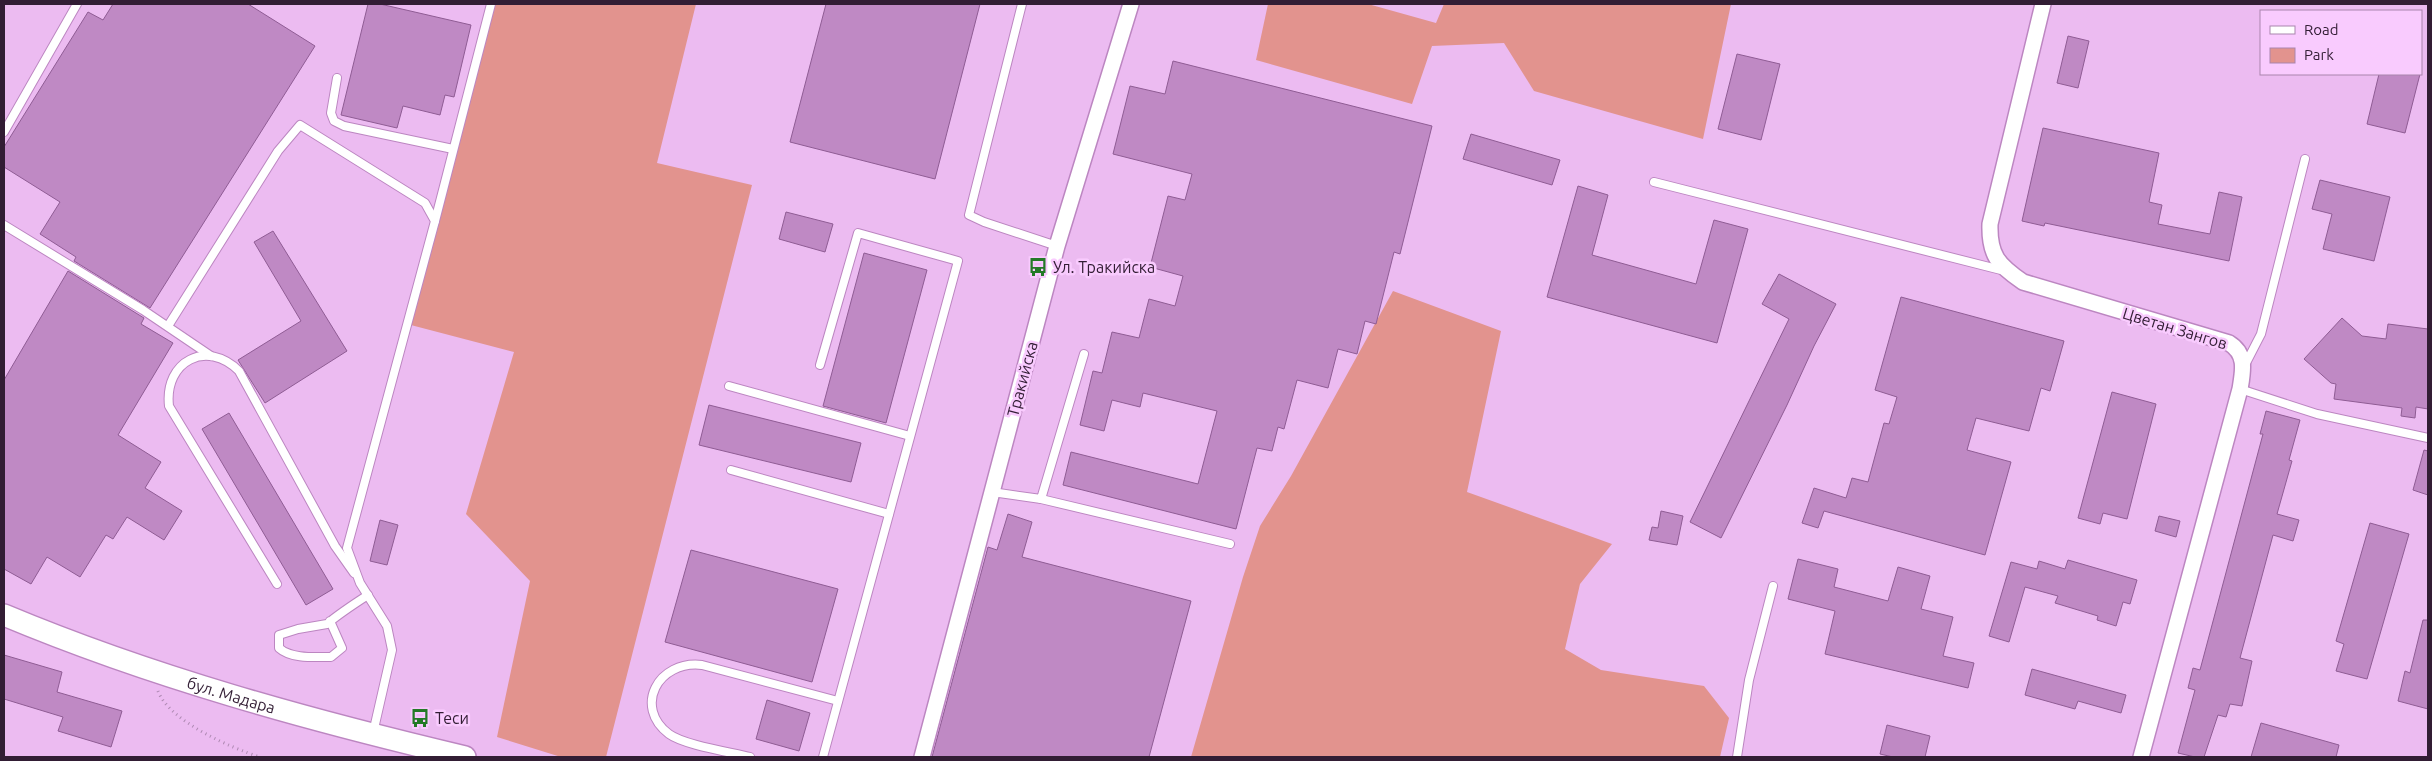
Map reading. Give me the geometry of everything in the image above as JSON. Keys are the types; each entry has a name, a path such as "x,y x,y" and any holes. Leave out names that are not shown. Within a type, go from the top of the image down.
{"main road":[{"name":"бул. Мадара","path":"4,615 46,633 210,689 373,735 465,757"}],"street":[{"name":"Тракийска","path":"922,757 1057,246 1131,4"},
{"name":"Цветан Зангов","path":"2043,4 1990,224 1989,240 1995,259 2007,272 2023,282 2229,344 2238,352 2244,366 2240,389 2141,757"}],"lane":[{"path":"4,132 77,4"},
{"path":"360,583 347,548 491,4"},
{"path":"1022,4 969,215 984,222 1057,246"},
{"path":"337,78 331,113 334,121 344,126 453,149"},
{"path":"168,326 267,166 300,125 424,203 435,221"},
{"path":"2244,366 2261,334 2306,159"},
{"path":"1654,182 2007,272"},
{"path":"4,225 168,326 210,356"},
{"path":"820,364 858,233 958,261 823,757"},
{"path":"1042,499 1084,354"},
{"path":"277,584 169,406 169,385 177,370 190,359 210,356 224,359 239,371 336,546 387,626 392,650 373,735"},
{"path":"729,386 910,436"},
{"path":"2240,389 2317,414 2428,438"},
{"path":"731,470 889,514"},
{"path":"992,492 1042,499 1230,544"},
{"path":"1738,757 1749,680 1773,586"},
{"path":"330,621 342,648 339,653 331,657 302,656 283,651 279,648 279,636 285,632 312,628 330,621 368,595"},
{"path":"750,757 680,740 661,728 654,713 653,696 657,684 665,674 676,667 689,664 838,700"}],"path":[{"path":"150,668 161,699 180,716 234,749 260,757"}],"shaded area":[{"path":"4,4 2428,4 2428,757 4,757"}],"green space":[{"path":"491,4 696,4 657,163 752,185 606,757 561,757 497,737 530,581 466,514 514,352 407,324"},
{"path":"1268,4 1368,4 1436,23 1444,4 1731,4 1703,139 1534,91 1504,43 1432,46 1412,104 1256,60"},
{"path":"1393,291 1501,331 1467,492 1612,544 1580,584 1565,649 1601,670 1704,686 1729,718 1720,757 1191,757 1243,577 1260,526 1291,476"}],"building":[{"path":"113,4 248,4 315,46 150,308 74,261 76,257 40,234 60,202 4,167 4,147 88,12 103,20"},
{"path":"368,4 380,4 471,25 454,97 445,95 440,115 403,106 397,128 341,115"},
{"path":"826,4 980,4 935,179 790,142"},
{"path":"2068,36 2089,41 2078,88 2057,83"},
{"path":"1737,54 1780,64 1761,140 1718,129"},
{"path":"1173,61 1432,126 1400,254 1394,252 1376,324 1365,321 1357,354 1338,349 1328,388 1297,380 1284,429 1278,427 1272,451 1257,448 1236,529 1063,485 1071,452 1198,484 1217,411 1143,393 1140,407 1112,400 1104,431 1080,425 1093,371 1102,373 1112,332 1139,338 1149,299 1175,306 1183,276 1150,267 1168,196 1185,200 1192,174 1113,154 1130,86 1165,94"},
{"path":"2379,75 2420,75 2405,133 2367,124"},
{"path":"2043,128 2159,153 2149,202 2162,205 2158,224 2210,234 2219,192 2242,197 2229,261 2045,223 2044,226 2022,221"},
{"path":"1471,134 1560,160 1552,185 1463,159"},
{"path":"2320,180 2390,197 2374,261 2323,249 2332,214 2312,209"},
{"path":"1578,186 1608,195 1592,255 1696,284 1714,220 1748,229 1717,343 1547,297"},
{"path":"786,212 833,224 825,252 779,239"},
{"path":"273,231 347,351 265,403 238,360 301,321 254,242"},
{"path":"864,253 927,270 886,423 823,406"},
{"path":"68,271 144,318 141,324 173,343 118,435 161,462 145,488 182,511 164,540 127,517 113,539 106,535 80,577 47,557 31,584 4,569 4,380"},
{"path":"1779,274 1836,304 1721,538 1690,522 1789,319 1762,304"},
{"path":"1901,297 2064,341 2050,391 2041,388 2029,431 1976,418 1967,450 2011,462 1985,555 1824,511 1818,528 1802,523 1814,488 1846,498 1852,478 1868,482 1884,423 1889,424 1897,397 1875,390"},
{"path":"2342,318 2362,336 2386,339 2388,324 2428,329 2428,409 2416,407 2415,418 2401,416 2402,408 2334,399 2336,384 2331,383 2304,359"},
{"path":"2112,392 2156,404 2127,519 2103,513 2100,524 2078,518"},
{"path":"709,405 861,443 851,482 699,445"},
{"path":"2266,411 2300,420 2289,460 2292,461 2277,514 2299,520 2293,541 2273,535 2240,658 2252,661 2242,706 2230,704 2226,717 2218,715 2204,757 2195,757 2178,753 2195,690 2188,688 2193,668 2200,670 2263,434 2260,434"},
{"path":"229,413 333,589 306,605 202,429"},
{"path":"2424,450 2428,451 2428,495 2413,490"},
{"path":"1661,511 1683,516 1677,545 1649,540 1652,527 1658,528"},
{"path":"1008,514 1032,522 1022,557 1191,601 1149,757 932,757 988,547 997,550"},
{"path":"2159,516 2180,521 2176,537 2155,531"},
{"path":"380,520 398,525 387,565 370,561"},
{"path":"2370,523 2409,534 2367,679 2336,671 2344,644 2336,641"},
{"path":"691,550 838,589 812,682 665,642"},
{"path":"1798,559 1838,569 1834,587 1888,601 1898,567 1930,576 1921,609 1953,617 1943,656 1974,663 1968,688 1825,654 1835,611 1788,599"},
{"path":"2068,560 2137,580 2130,604 2123,602 2116,626 2097,620 2098,616 2055,603 2058,596 2025,587 2009,642 1989,636 2011,562 2037,569 2039,561 2065,569"},
{"path":"2423,620 2428,620 2428,709 2398,701 2405,671 2410,673"},
{"path":"4,655 62,672 57,692 122,711 111,747 58,731 63,717 4,699"},
{"path":"2032,669 2126,695 2121,713 2078,701 2075,709 2025,695"},
{"path":"767,700 810,713 799,751 756,739"},
{"path":"2261,723 2339,745 2336,757 2251,757"},
{"path":"1887,725 1930,736 1925,757 1893,757 1880,754"}],"place":[{"name":"Ул. Тракийска","path":"1038,267"},
{"name":"Теси","path":"420,718"}]}
